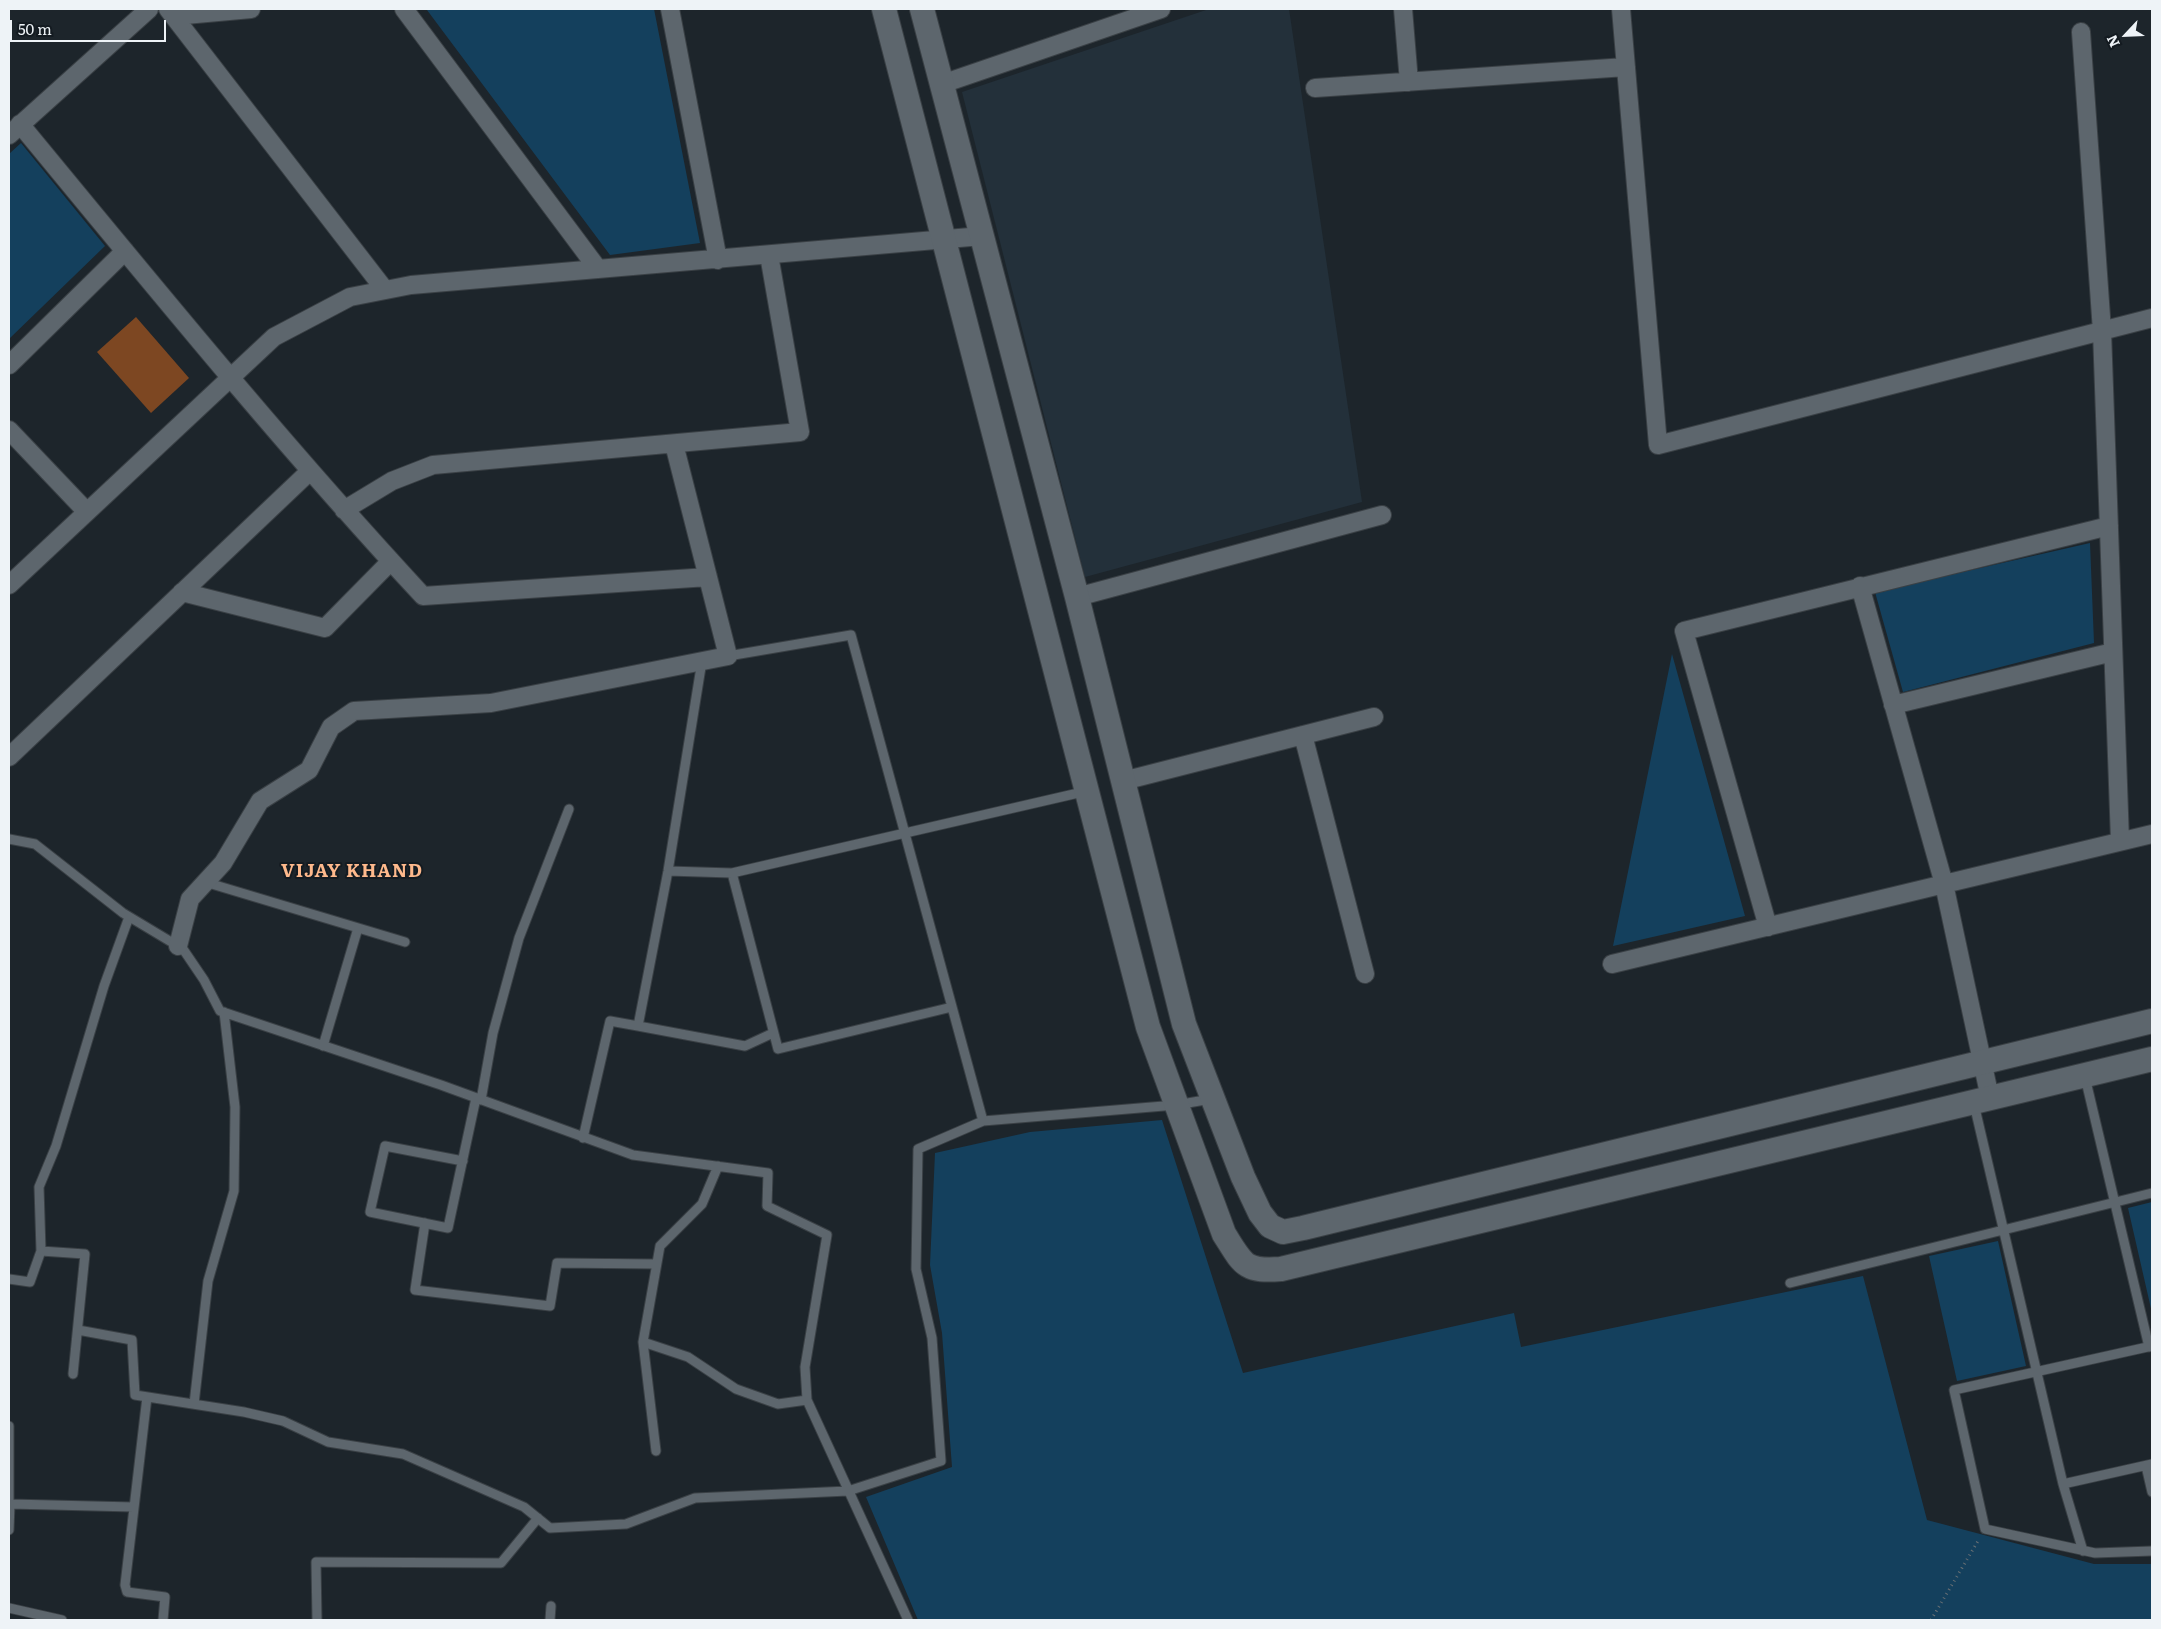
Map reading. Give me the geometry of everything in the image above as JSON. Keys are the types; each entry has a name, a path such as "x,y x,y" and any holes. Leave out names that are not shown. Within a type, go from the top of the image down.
{"street":[{"path":"149,9 15,130 125,251 229,378 310,472 423,596 708,577"},
{"path":"171,12 251,9"},
{"path":"404,9 598,270"},
{"path":"670,9 718,260"},
{"path":"884,9 1148,1027 1224,1234 1242,1262 1259,1271 1281,1269 2152,1059"},
{"path":"922,9 1077,596 1184,1024 1243,1177 1260,1212 1270,1226 1283,1232 2152,1021"},
{"path":"942,84 1161,9"},
{"path":"1404,9 1409,82"},
{"path":"1621,9 1658,445 2152,318"},
{"path":"171,12 385,290"},
{"path":"2081,32 2102,332 2120,841"},
{"path":"1316,88 1626,67"},
{"path":"9,585 274,337 350,297 410,285 945,241 982,236"},
{"path":"9,365 125,251"},
{"path":"344,510 392,481 433,465 800,432 769,255"},
{"path":"9,430 87,512"},
{"path":"178,946 190,899 223,863 260,802 309,770 331,727 354,710 491,703 728,656 674,444"},
{"path":"9,757 310,472"},
{"path":"1077,596 1382,515"},
{"path":"1768,926 1684,631 2109,526"},
{"path":"182,592 325,628 391,561"},
{"path":"1860,586 1944,884 1982,1063 1982,1100"},
{"path":"1894,705 2113,652"},
{"path":"1123,780 1374,717"},
{"path":"1303,735 1365,974"},
{"path":"1612,964 2152,834"}],"lane":[{"path":"728,656 851,635 983,1120"},
{"path":"638,1026 668,871 702,661"},
{"path":"668,871 732,873 1087,790"},
{"path":"463,1161 385,1146 370,1212 448,1228 493,1033 518,938 569,809"},
{"path":"9,839 35,844 129,917 183,948 204,980 220,1011 478,1099 633,1156 768,1173 767,1206 826,1235 804,1367 807,1400 908,1620"},
{"path":"732,873 778,1050 952,1007"},
{"path":"206,882 405,942"},
{"path":"9,1279 30,1282 41,1251 40,1187 56,1146 104,986 129,917"},
{"path":"323,1046 358,928"},
{"path":"194,1404 208,1281 234,1191 235,1107 224,1012"},
{"path":"583,1138 610,1021 745,1046 773,1033"},
{"path":"2085,1075 2151,1347 1954,1390 1985,1529 2095,1554 2152,1551"},
{"path":"78,1330 132,1340 135,1395 283,1420 328,1442 403,1454 524,1507 550,1528 626,1524 695,1498 848,1491 941,1461 932,1338 916,1269 918,1149 983,1120 1176,1105 1213,1098"},
{"path":"1982,1100 2003,1230 2063,1484 2082,1551"},
{"path":"656,1451 643,1342 656,1264 660,1246 702,1204 718,1166"},
{"path":"1790,1283 2152,1193"},
{"path":"425,1223 414,1290 550,1306 557,1263 656,1264"},
{"path":"41,1251 85,1254 73,1374"},
{"path":"643,1342 688,1357 736,1389 778,1404 807,1400"},
{"path":"147,1397 125,1584 128,1592 165,1597 163,1620"},
{"path":"9,1426 9,1530"},
{"path":"2063,1484 2149,1465 2152,1492"},
{"path":"9,1504 134,1507"},
{"path":"317,1620 316,1562 501,1563 538,1518"},
{"path":"550,1620 551,1606"},
{"path":"9,1608 39,1618 62,1620"}],"path":[{"path":"1931,1620 1985,1529"}],"shaded area":[{"path":"654,9 700,243 610,255 427,10"},
{"path":"1209,9 1289,9 1362,502 1085,577 962,92"},
{"path":"21,143 105,246 9,339 9,154"},
{"path":"2090,543 2094,643 1903,692 1875,592"},
{"path":"1672,654 1745,916 1613,946"},
{"path":"1162,1120 1243,1373 1514,1313 1521,1347 1863,1276 1927,1520 2094,1564 2152,1564 2152,1620 918,1620 866,1497 952,1467 942,1333 930,1265 935,1153 1030,1132"},
{"path":"2152,1202 2152,1313 2128,1208"},
{"path":"1998,1241 2026,1366 1957,1381 1929,1256"}],"building":[{"path":"136,317 189,378 151,413 97,352"}],"district":[{"name":"VIJAY KHAND","path":"352,872"}]}
